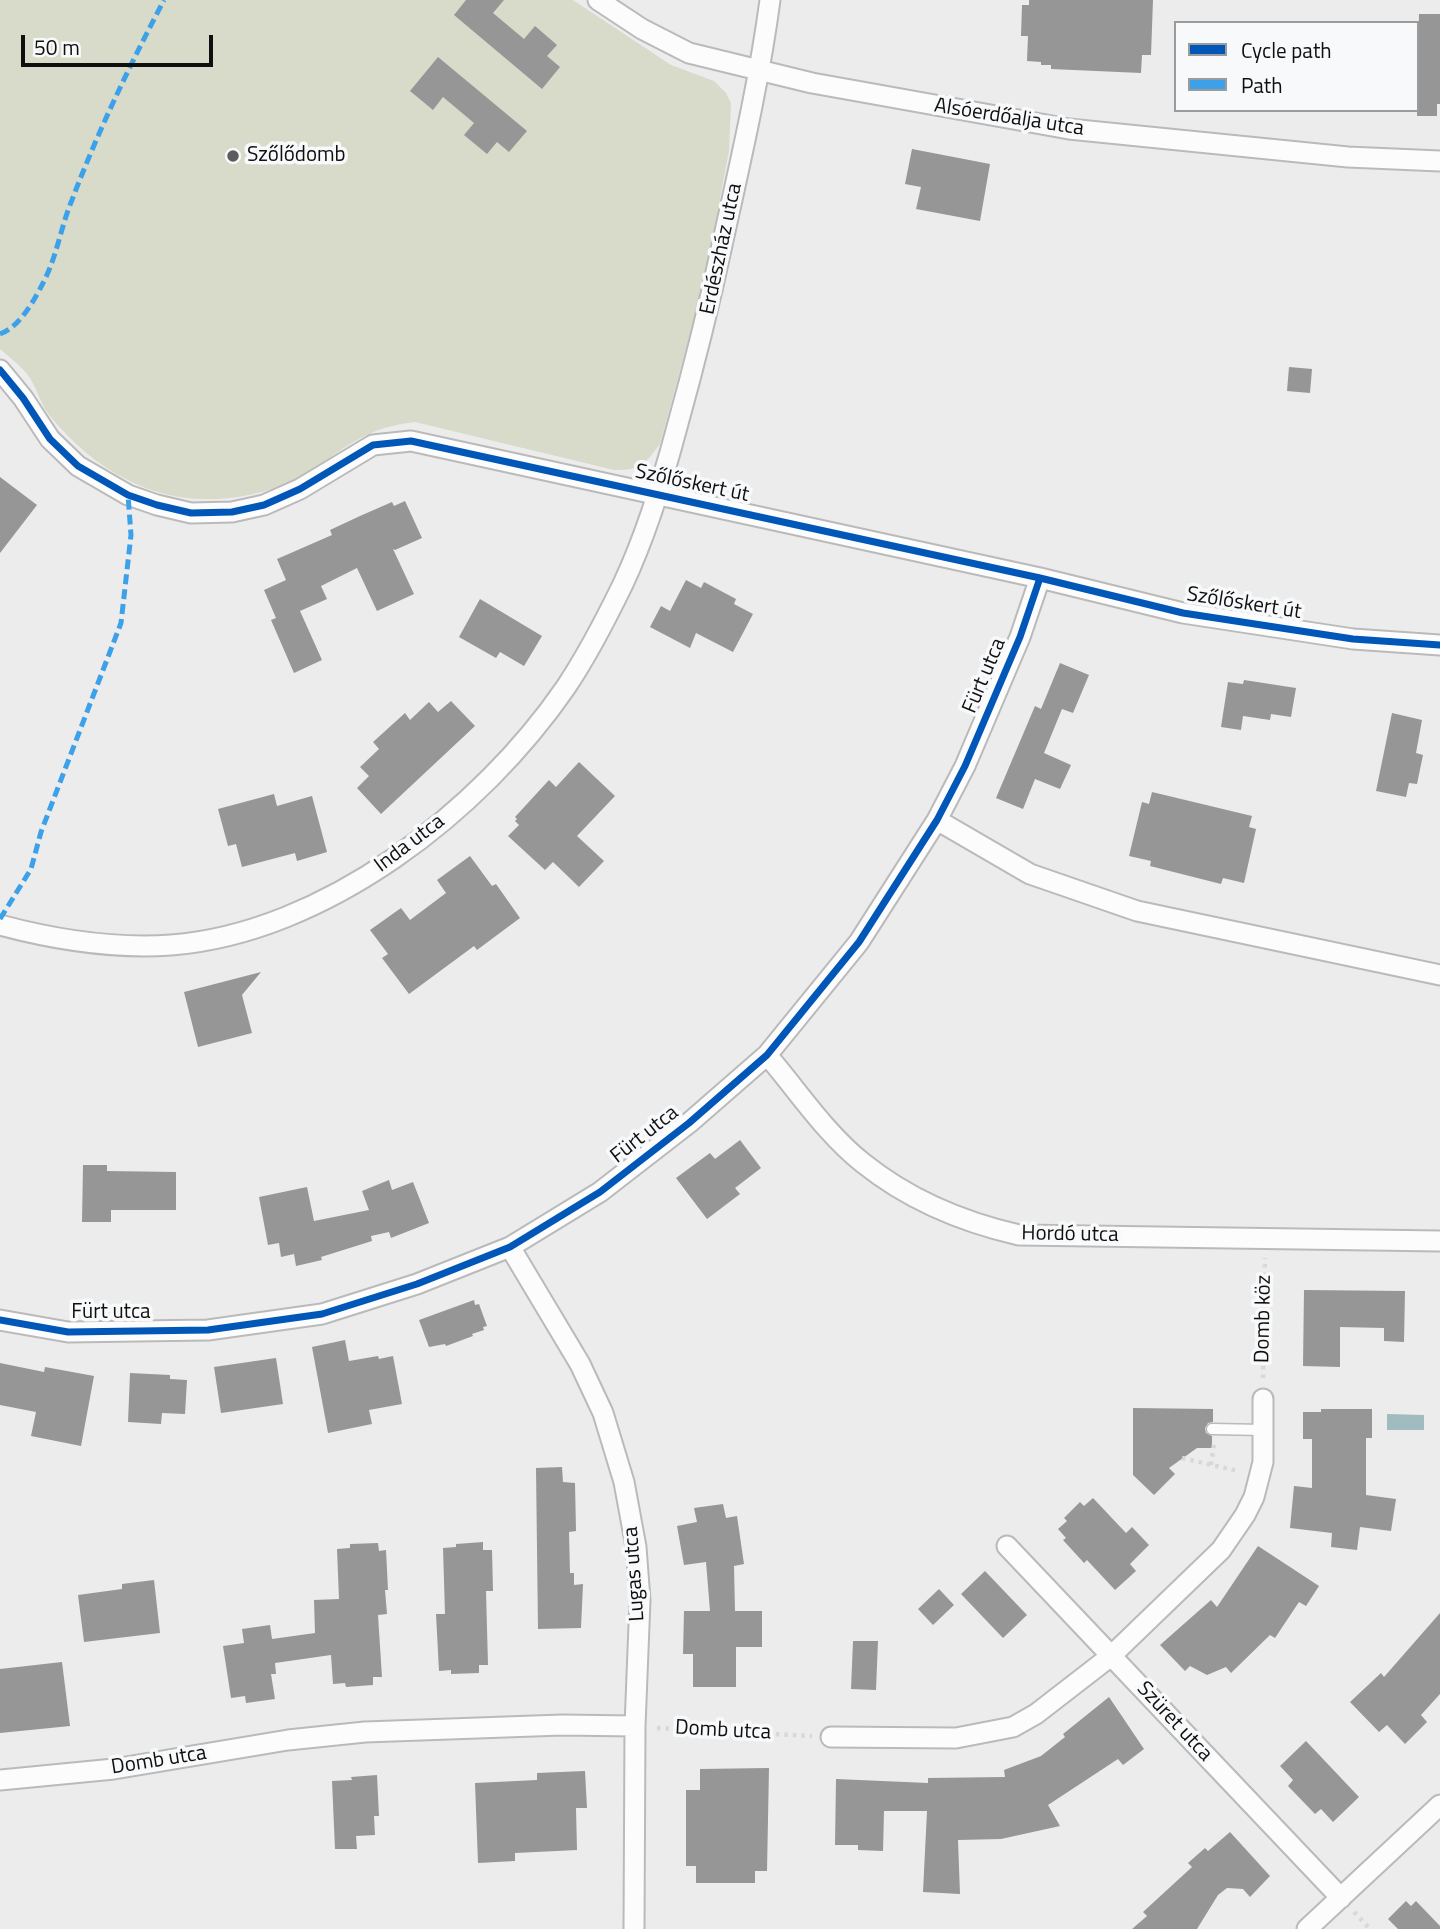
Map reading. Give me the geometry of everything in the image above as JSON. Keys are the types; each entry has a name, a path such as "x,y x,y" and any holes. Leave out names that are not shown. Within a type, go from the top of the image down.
{"street":[{"name":"Alsóerdőalja utca","path":"598,0 642,29 689,52 812,83 1069,129 1348,157 1440,160"},
{"name":"Erdészház utca","path":"659,495 703,337 760,71 770,0"},
{"name":"Szőlőskert út","path":"0,370 23,398 50,439 78,466 128,495 191,513 232,512 264,505 300,489 373,445 411,441 1040,578 1183,613 1353,639 1440,645"},
{"name":"Inda utca","path":"0,925 49,938 115,945 172,944 218,937 282,918 340,893 393,859 472,796 530,732 565,688 594,641 624,582 659,495"},
{"name":"Fürt utca","path":"0,1320 68,1332 208,1330 321,1314 417,1284 510,1247 600,1192 689,1123 767,1055 859,942 937,820 965,766 1015,649 1040,578"},
{"path":"937,820 1030,874 1137,911 1440,975"},
{"name":"Hordó utca","path":"767,1055 828,1129 863,1163 929,1205 978,1226 1018,1235 1440,1241"},
{"name":"Lugas utca","path":"510,1247 580,1364 603,1413 624,1482 636,1547 640,1600 635,1726 634,1929"},
{"path":"831,1737 956,1738 1013,1727 1036,1714 1111,1656 1221,1550 1245,1515 1263,1462 1263,1399"},
{"name":"Szüret utca","path":"1007,1546 1341,1898"},
{"name":"Domb utca","path":"0,1780 114,1769 288,1740 365,1732 562,1725 635,1726"},
{"path":"1307,1929 1440,1805"}],"lane":[{"path":"1212,1429 1263,1430"}],"path":[{"path":"1211,1465 1213,1446"},
{"path":"1182,1458 1260,1476"}],"green space":[{"path":"0,0 573,0 671,65 714,81 726,93 731,103 729,151 705,278 660,444 641,465 614,470 415,422 368,434 297,479 262,492 227,498 194,499 162,493 132,482 103,465 75,443 50,416 27,374 0,349"}],"water":[{"path":"1387,1414 1424,1415 1424,1430 1387,1430"}],"building":[{"path":"466,0 504,0 493,13 524,39 535,26 557,45 547,56 560,67 542,89 454,15"},
{"path":"1029,0 1153,0 1151,55 1142,55 1141,73 1051,69 1051,65 1027,61 1028,36 1021,36 1022,5 1029,5"},
{"path":"1419,14 1440,14 1440,104 1437,104 1437,116 1417,116"},
{"path":"438,57 527,131 509,152 497,142 487,154 464,135 474,123 443,97 433,110 410,91"},
{"path":"912,149 990,164 980,221 916,209 921,187 905,184"},
{"path":"1289,367 1312,369 1310,393 1287,391"},
{"path":"0,477 37,505 0,553"},
{"path":"405,501 422,538 393,549 414,594 377,611 357,568 321,586 327,599 300,611 322,660 294,673 271,620 276,618 264,590 286,580 277,559 332,535 330,530 360,516 392,502 394,506"},
{"path":"686,580 701,588 704,582 736,599 734,604 753,614 733,652 696,633 690,648 650,627 661,606 670,611"},
{"path":"480,599 542,636 524,666 500,652 496,658 459,637"},
{"path":"1060,663 1089,675 1073,713 1062,709 1044,753 1071,765 1060,789 1035,779 1023,809 996,798 1035,706 1041,709"},
{"path":"1244,680 1296,688 1291,717 1271,714 1270,720 1243,716 1241,730 1221,727 1228,682 1243,684"},
{"path":"451,701 475,726 381,814 357,788 369,776 360,767 379,749 373,742 405,713 410,720 429,702 438,712"},
{"path":"1392,713 1422,720 1416,753 1423,755 1417,784 1409,783 1406,797 1376,791"},
{"path":"579,762 615,796 577,836 604,861 579,887 553,862 545,870 508,836 519,825 515,817 549,780 556,787"},
{"path":"1152,792 1252,816 1249,827 1256,829 1244,883 1223,878 1221,884 1150,866 1151,861 1129,856 1142,802 1149,804"},
{"path":"274,794 277,806 312,796 327,852 297,861 295,853 242,867 236,844 228,846 218,809"},
{"path":"470,856 492,886 496,884 520,918 477,950 474,946 409,994 382,958 388,954 370,930 401,908 410,920 446,893 437,880"},
{"path":"261,972 242,995 252,1033 198,1047 184,992"},
{"path":"740,1140 761,1168 735,1188 740,1194 707,1219 676,1178 710,1153 715,1159"},
{"path":"83,1165 107,1165 107,1171 176,1172 176,1210 111,1210 111,1222 82,1222"},
{"path":"389,1180 392,1190 413,1182 429,1223 391,1238 389,1232 371,1236 372,1241 321,1257 322,1260 296,1266 294,1254 281,1257 279,1243 268,1245 259,1197 307,1187 314,1221 369,1210 362,1191"},
{"path":"1304,1290 1405,1291 1404,1342 1384,1341 1384,1328 1340,1327 1340,1367 1303,1366"},
{"path":"474,1300 475,1305 479,1304 487,1326 483,1327 484,1330 446,1346 429,1347 419,1320"},
{"path":"345,1340 349,1361 393,1356 402,1404 369,1410 372,1424 328,1433 312,1347"},
{"path":"276,1358 283,1404 221,1413 214,1367"},
{"path":"0,1363 44,1372 45,1367 94,1376 81,1446 31,1436 36,1412 0,1405"},
{"path":"130,1373 170,1375 170,1379 187,1380 185,1414 162,1413 161,1424 128,1422"},
{"path":"1133,1408 1213,1409 1213,1422 1208,1423 1205,1428 1206,1433 1212,1436 1212,1448 1197,1448 1169,1468 1175,1474 1154,1495 1133,1475"},
{"path":"1321,1409 1372,1409 1372,1438 1366,1438 1366,1495 1396,1499 1391,1531 1360,1527 1357,1550 1331,1547 1332,1533 1290,1528 1294,1486 1312,1488 1312,1439 1303,1439 1303,1412 1321,1412"},
{"path":"562,1467 563,1482 575,1483 576,1531 569,1532 570,1573 574,1573 574,1585 583,1584 581,1628 538,1629 536,1468"},
{"path":"1093,1498 1126,1533 1132,1527 1149,1545 1130,1564 1136,1571 1115,1590 1087,1560 1084,1563 1063,1540 1066,1538 1058,1529 1067,1521 1064,1518 1080,1502 1084,1506"},
{"path":"723,1504 726,1518 737,1516 744,1564 734,1566 735,1611 762,1611 762,1647 736,1647 736,1687 693,1687 693,1654 683,1654 684,1611 710,1611 706,1562 684,1565 677,1526 697,1522 694,1508"},
{"path":"483,1542 483,1550 492,1550 493,1591 486,1591 488,1665 479,1665 479,1673 451,1674 451,1670 439,1671 436,1614 445,1614 443,1548"},
{"path":"378,1543 379,1551 386,1550 388,1590 385,1590 387,1614 378,1615 382,1677 373,1677 373,1685 346,1687 345,1683 333,1684 331,1655 275,1663 276,1674 271,1674 275,1699 246,1703 245,1696 231,1698 223,1646 244,1643 242,1629 270,1625 272,1639 315,1633 314,1600 339,1599 337,1549 350,1548 350,1544"},
{"path":"1258,1546 1319,1586 1306,1606 1299,1602 1275,1638 1270,1635 1231,1673 1226,1667 1207,1675 1190,1666 1185,1671 1160,1645 1211,1600 1217,1607"},
{"path":"985,1571 1027,1615 1003,1638 961,1594"},
{"path":"154,1580 160,1633 84,1642 78,1595 122,1589 122,1584"},
{"path":"939,1589 954,1605 933,1625 918,1609"},
{"path":"1440,1613 1440,1694 1421,1715 1427,1722 1405,1744 1387,1725 1379,1732 1350,1702 1381,1673 1384,1677"},
{"path":"853,1641 878,1641 876,1690 851,1689"},
{"path":"62,1662 70,1726 0,1733 0,1669"},
{"path":"1109,1697 1144,1749 1123,1765 1118,1759 1048,1805 1060,1826 1001,1839 958,1840 960,1894 923,1892 927,1811 884,1811 883,1851 858,1850 858,1845 835,1845 836,1779 928,1783 928,1778 1005,1777 1004,1770 1041,1756 1065,1737 1063,1734"},
{"path":"1306,1741 1359,1797 1333,1822 1321,1809 1315,1814 1288,1786 1293,1780 1280,1766"},
{"path":"769,1768 767,1871 755,1871 755,1883 696,1883 696,1866 686,1866 686,1790 700,1790 700,1769"},
{"path":"585,1771 587,1808 576,1808 577,1850 515,1853 515,1861 478,1863 475,1783 537,1780 537,1773"},
{"path":"377,1775 379,1816 374,1816 375,1835 356,1836 357,1849 335,1849 332,1781"},
{"path":"1230,1832 1270,1876 1250,1897 1243,1889 1227,1888 1218,1895 1197,1929 1132,1929 1147,1916 1143,1912 1192,1867 1188,1863 1205,1848 1208,1851"},
{"path":"1406,1901 1411,1906 1416,1901 1440,1929 1398,1929 1388,1919"}],"marked path":[{"path":"0,334 20,319 44,281 68,210 93,149 164,0"},
{"path":"0,919 31,869 41,832 121,623 131,535 128,495"}],"cycle path":[{"path":"0,370 23,398 50,439 78,466 128,495 191,513 232,512 264,505 300,489 373,445 411,441 1040,578 1183,613 1353,639 1440,645"},
{"path":"0,1320 68,1332 208,1330 322,1314 417,1284 510,1247 600,1192 689,1123 767,1055 859,942 937,820 965,766 1020,637 1040,578"}],"place":[{"name":"Szőlődomb","path":"233,156"}]}
